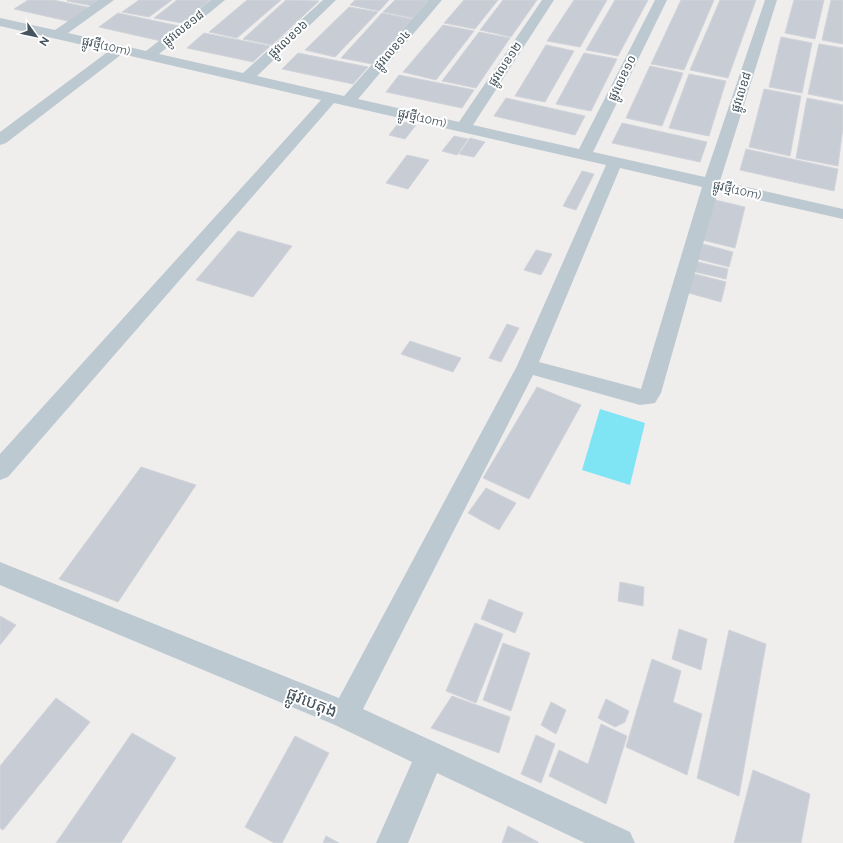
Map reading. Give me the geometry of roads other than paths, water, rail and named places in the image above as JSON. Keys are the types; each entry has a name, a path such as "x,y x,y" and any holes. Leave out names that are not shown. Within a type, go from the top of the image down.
{"street":[{"path":"57,35 108,0"},
{"name":"ផ្លូវលេខ១៨","path":"148,56 219,0"},
{"name":"ផ្លូវលេខ១៦","path":"246,78 330,0"},
{"name":"ផ្លូវលេខ១៤","path":"0,470 339,99 436,0"},
{"name":"ផ្លូវលេខ១២","path":"463,128 548,0"},
{"name":"ផ្លូវលេខ១០","path":"584,155 661,0"},
{"name":"ផ្លូវលេខ៨","path":"527,366 640,397 646,397 650,393 711,184 771,0"},
{"name":"ផ្លូវថ្មី(10m)","path":"0,22 843,214"},
{"path":"0,140 120,49"},
{"path":"345,715 527,366 616,162"},
{"name":"ផ្លូវបេតុង","path":"0,573 345,715 619,843"},
{"path":"392,843 430,755"}],"water":[{"path":"600,409 645,423 630,485 582,470"}]}
